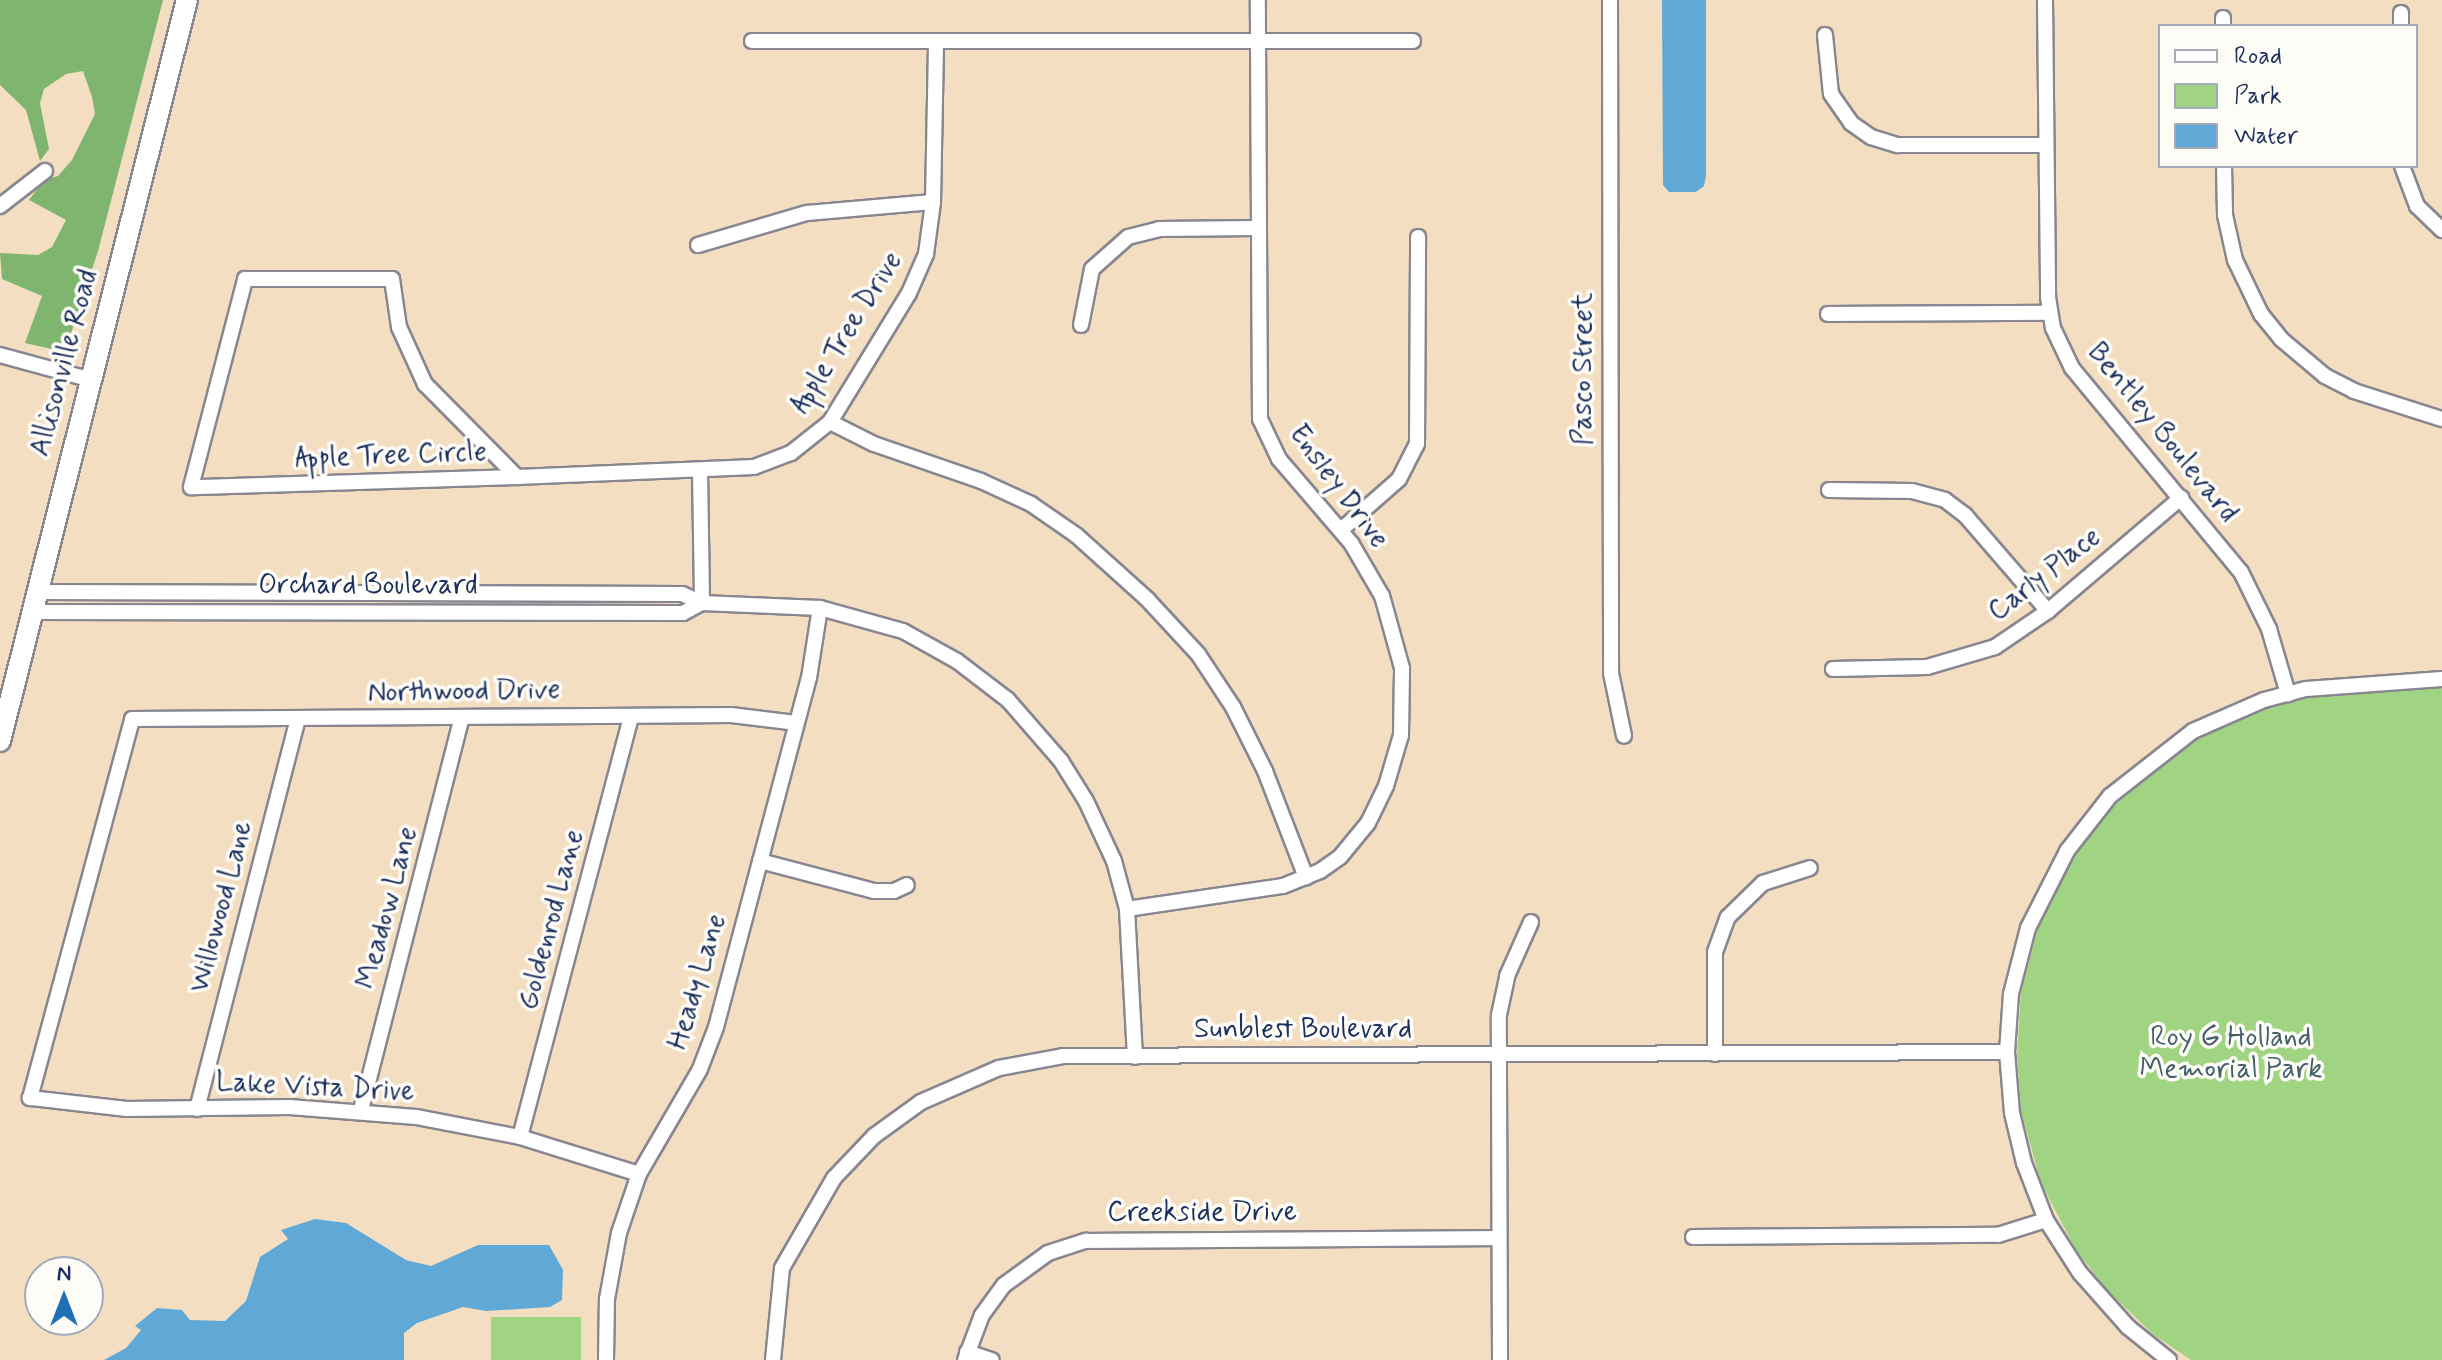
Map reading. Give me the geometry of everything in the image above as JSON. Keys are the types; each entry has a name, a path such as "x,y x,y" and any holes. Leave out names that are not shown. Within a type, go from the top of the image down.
{"main road":[{"name":"Allisonville Road","path":"0,741 88,379 187,0"}],"street":[{"name":"Ensley Drive","path":"1127,909 1267,889 1306,877 1340,857 1368,823 1386,786 1401,735 1403,685 1394,630 1376,583 1341,530 1279,459 1260,419 1258,0"},
{"name":"Pasco Street","path":"1610,0 1611,673 1624,736"},
{"name":"Bentley Boulevard","path":"2045,0 2049,313 2072,368 2181,498 2257,598 2288,694"},
{"path":"1825,35 1831,94 1851,123 1871,137 1898,145 2046,145"},
{"path":"752,41 1413,41"},
{"name":"Apple Tree Drive","path":"517,477 700,471 773,461 801,447 830,422 915,281 929,240 933,202 936,41"},
{"path":"2224,168 2225,215 2235,260 2261,314 2281,339 2304,361 2354,391 2442,419"},
{"path":"2403,168 2417,206 2442,230"},
{"path":"0,206 45,171"},
{"path":"698,245 807,213 933,202"},
{"path":"1081,325 1092,269 1128,237 1159,229 1257,228"},
{"path":"1341,530 1399,479 1417,444 1418,237"},
{"name":"Apple Tree Circle","path":"245,279 392,279 399,327 425,384 517,477 191,487 245,279"},
{"path":"1828,314 2049,313"},
{"path":"0,355 88,379"},
{"path":"830,422 874,444 981,481 1031,504 1076,535 1147,599 1198,654 1233,707 1265,771 1306,877"},
{"path":"700,471 702,603"},
{"path":"1829,490 1912,491 1945,500 1965,515 2048,611"},
{"name":"Carly Place","path":"1833,669 1927,667 1960,660 2016,636 2181,498"},
{"name":"Orchard Boulevard","path":"35,602 683,613 702,603 820,608 880,622 934,647 1024,715 1086,801 1114,861 1127,909 1135,1057"},
{"name":"Heady Lane","path":"606,1360 611,1265 639,1174 705,1056 796,723 820,608"},
{"path":"2161,1358 2100,1298 2046,1220 2017,1139 2007,1052 2011,994 2028,928 2079,834 2110,796 2164,749 2231,713 2288,694 2331,684 2442,679"},
{"name":"Goldenrod Lane","path":"520,1137 631,716"},
{"name":"Northwood Drive","path":"30,1098 132,719 752,716 796,723"},
{"name":"Meadow Lane","path":"361,1110 462,718"},
{"name":"Willowood Lane","path":"197,1109 298,719"},
{"path":"760,861 874,891 907,885"},
{"path":"1715,1054 1715,952 1728,917 1763,883 1810,868"},
{"path":"1500,1360 1498,1055 1504,986 1531,922"},
{"name":"Sunblest Boulevard","path":"773,1360 775,1297 788,1252 824,1191 874,1136 930,1097 999,1068 1063,1056 2007,1052"},
{"name":"Lake Vista Drive","path":"30,1098 127,1109 361,1110 520,1137 639,1174"},
{"path":"1693,1237 1998,1235 2046,1220"},
{"name":"Creekside Drive","path":"966,1356 982,1315 1014,1276 1048,1253 1086,1241 1499,1238"},
{"path":"966,1356 992,1360"}],"green space":[{"path":"0,0 163,0 98,251 65,352 25,343 42,296 2,279 0,253 38,255 52,247 66,220 29,200 44,180 58,176 72,160 95,114 92,97 83,71 66,74 44,89 40,103 49,149 40,161 26,110 0,85"},
{"name":"Roy G Holland Memorial Park","path":"2442,687 2442,1360 2191,1360 2154,1335 2107,1290 2076,1250 2041,1183 2021,1111 2017,1055 2021,993 2038,928 2065,872 2101,819 2149,772 2199,738 2254,712 2310,697"},
{"path":"491,1317 581,1317 581,1360 491,1360"}],"water":[{"path":"1662,0 1706,0 1706,176 1704,186 1696,192 1669,192 1663,185"},
{"path":"315,1219 346,1223 406,1260 431,1266 478,1245 549,1245 563,1270 562,1300 550,1307 486,1311 463,1307 417,1323 404,1333 404,1360 104,1360 126,1348 141,1330 135,1326 157,1308 182,1310 190,1320 225,1321 246,1301 260,1257 288,1239 281,1230"}]}
